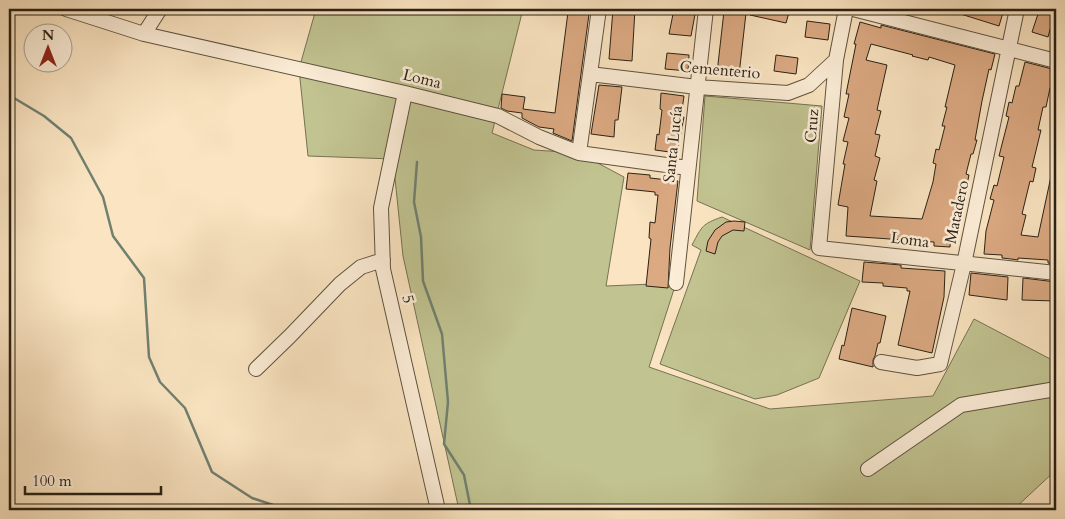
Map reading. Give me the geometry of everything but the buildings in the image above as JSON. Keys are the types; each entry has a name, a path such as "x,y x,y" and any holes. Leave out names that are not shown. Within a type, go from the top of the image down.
{"street":[{"name":"Loma","path":"66,9 144,34 498,116 579,153 688,168"},
{"path":"579,153 599,9"},
{"name":"Santa Lucía","path":"676,283 706,9"},
{"name":"Cruz","path":"819,248 836,60 846,9"},
{"path":"853,9 1056,61"},
{"name":"Matadero","path":"881,362 918,368 940,364 964,264 1017,9"},
{"path":"144,34 160,10"},
{"name":"Cementerio","path":"590,74 697,87 788,93 809,85 836,60"},
{"name":"5","path":"405,93 381,208 383,269 438,510"},
{"name":"Loma","path":"819,248 1056,273"},
{"path":"256,369 340,284 361,268 383,260"},
{"path":"868,469 961,405 1056,389"}],"green space":[{"path":"316,9 523,9 492,133 534,150 579,153 624,177 606,286 676,283 649,367 770,409 933,396 974,319 1056,362 1056,470 1013,510 459,510 403,256 393,159 308,156 299,69"},
{"path":"705,96 822,106 810,250 697,201"},
{"path":"722,217 860,281 819,378 777,395 755,399 660,364 701,250 692,245 703,226"}],"waterway":[{"path":"9,95 44,116 71,138 103,197 113,236 144,278 149,357 160,382 185,408 212,472 252,498 288,510"},
{"path":"417,162 414,202 421,237 423,281 442,334 448,402 444,444 464,475 471,510"}]}
